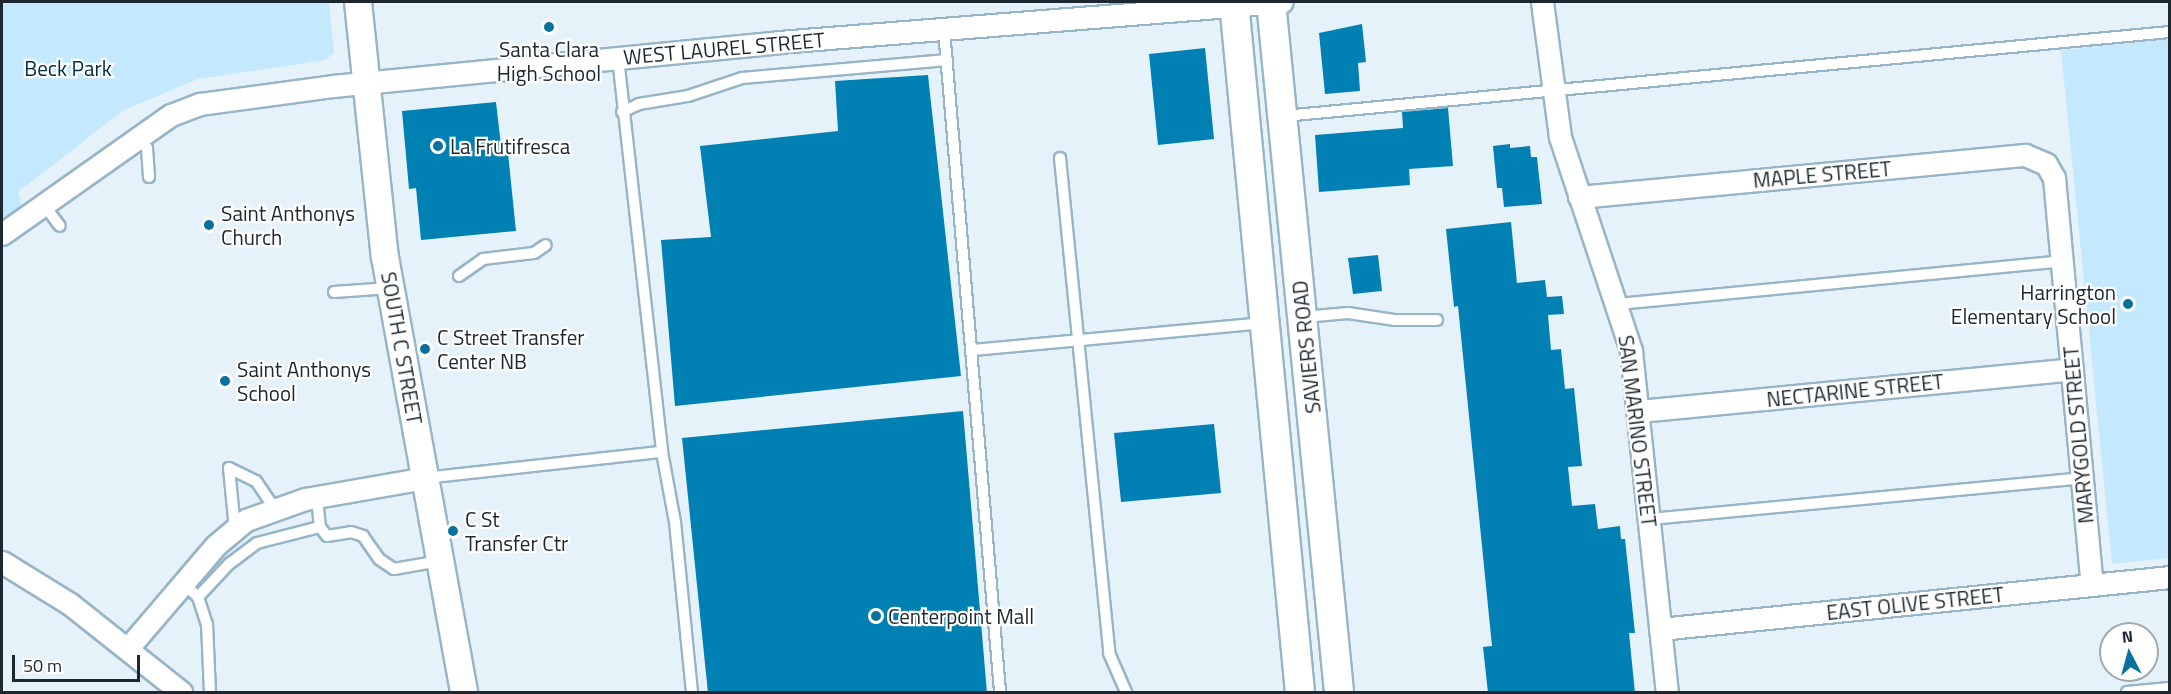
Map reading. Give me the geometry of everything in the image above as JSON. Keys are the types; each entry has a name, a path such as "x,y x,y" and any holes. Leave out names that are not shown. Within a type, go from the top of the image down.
{"main road":[{"name":"SAVIERS ROAD","path":"1275,2 1339,693"},
{"name":"SAVIERS ROAD","path":"1234,3 1300,693"},
{"path":"1248,149 1270,186 1282,297 1304,317"},
{"path":"1264,322 1279,327 1288,345 1313,587 1332,620"},
{"path":"1289,578 1310,624 1317,693"}],"street":[{"name":"SOUTH C STREET","path":"358,2 390,288 464,693"},
{"name":"WEST LAUREL STREET","path":"2,234 171,115 200,104 366,83 618,58 1234,3 1275,2"},
{"name":"SAN MARINO STREET","path":"1542,2 1560,137 1618,304 1631,351 1667,693"},
{"name":"MAPLE STREET","path":"1579,197 2025,155 2046,164 2054,178"},
{"name":"MARYGOLD STREET","path":"2054,178 2092,584"},
{"name":"NECTARINE STREET","path":"1639,411 2072,369"},
{"path":"128,648 190,590 234,529 274,508 317,496 425,478"},
{"path":"2,562 70,604 128,648 181,693"},
{"name":"EAST OLIVE STREET","path":"1660,630 2169,577"}],"lane":[{"path":"944,30 973,350 1000,693"},
{"path":"1284,116 2169,32"},
{"path":"618,58 622,112 635,193 662,452 675,522 692,693"},
{"path":"622,112 639,104 688,96 742,78 946,60"},
{"path":"138,138 147,148 149,177"},
{"path":"1060,158 1080,340 1109,653 1126,693"},
{"path":"44,205 60,226"},
{"path":"459,276 483,259 534,253 546,244"},
{"path":"1618,304 2062,261"},
{"path":"334,292 390,288"},
{"path":"1304,317 1348,313 1395,320 1437,320"},
{"path":"973,350 1264,322"},
{"path":"425,478 662,452"},
{"path":"234,529 230,468 256,481 274,508"},
{"path":"1650,519 2082,478"},
{"path":"317,496 320,527 327,536 351,532 363,536 379,559 394,569 441,561"},
{"path":"210,693 207,624 190,590 257,543 320,527"},
{"path":"2127,693 2169,688"}],"green space":[{"name":"Beck Park","path":"2,2 329,2 334,53 326,60 198,79 124,110 18,192 22,207 2,219"},
{"name":"Harrington Elementary School","path":"2169,39 2169,558 2112,564 2061,50"}],"building":[{"path":"1362,24 1366,62 1358,63 1360,91 1325,94 1319,33"},
{"path":"1205,48 1214,139 1158,145 1149,54"},
{"path":"928,75 961,376 675,406 661,240 711,237 700,146 838,131 835,81"},
{"path":"496,102 502,154 508,153 516,231 421,240 416,188 409,189 402,111"},
{"path":"1448,108 1453,166 1409,169 1410,185 1319,192 1315,135 1403,128 1402,112"},
{"path":"1510,144 1510,148 1530,146 1531,157 1537,157 1542,204 1504,207 1502,188 1497,188 1493,146"},
{"path":"1511,222 1517,283 1545,280 1547,297 1562,296 1564,314 1548,315 1551,350 1561,349 1565,389 1574,388 1582,466 1568,467 1572,506 1595,504 1598,529 1620,526 1621,539 1625,539 1635,633 1629,633 1635,693 1488,693 1483,647 1492,646 1458,306 1454,307 1446,229"},
{"path":"1378,255 1382,291 1353,294 1348,258"},
{"path":"963,411 987,693 708,693 682,438"},
{"path":"1214,424 1221,493 1121,502 1114,433"}],"place":[{"name":"Santa Clara High School","path":"549,27"},
{"name":"La Frutifresca","path":"438,146"},
{"name":"Saint Anthonys Church","path":"209,225"},
{"name":"Harrington Elementary School","path":"2128,304"},
{"name":"C Street Transfer Center NB","path":"425,349"},
{"name":"Saint Anthonys School","path":"225,381"},
{"name":"C St Transfer Ctr","path":"453,531"},
{"name":"Centerpoint Mall","path":"876,616"}]}
